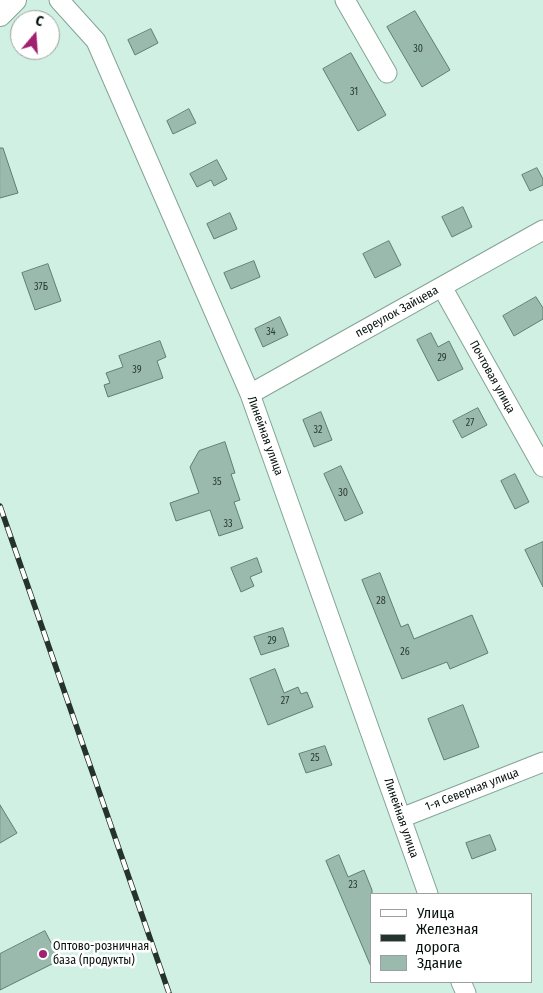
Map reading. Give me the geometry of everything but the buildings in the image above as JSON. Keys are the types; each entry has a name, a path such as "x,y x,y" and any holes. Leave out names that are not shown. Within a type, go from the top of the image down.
{"street":[{"path":"0,15 15,0"},
{"name":"Линейная улица","path":"59,0 96,41 250,394 428,893"},
{"path":"345,0 387,73"},
{"name":"переулок Зайцева","path":"250,394 543,230"},
{"name":"Почтовая улица","path":"442,287 543,467"},
{"name":"1-я Северная улица","path":"400,818 543,762"}],"railway":[{"path":"0,506 169,993"}],"place":[{"name":"Оптово-розничная база (продукты)","path":"43,954"}]}
